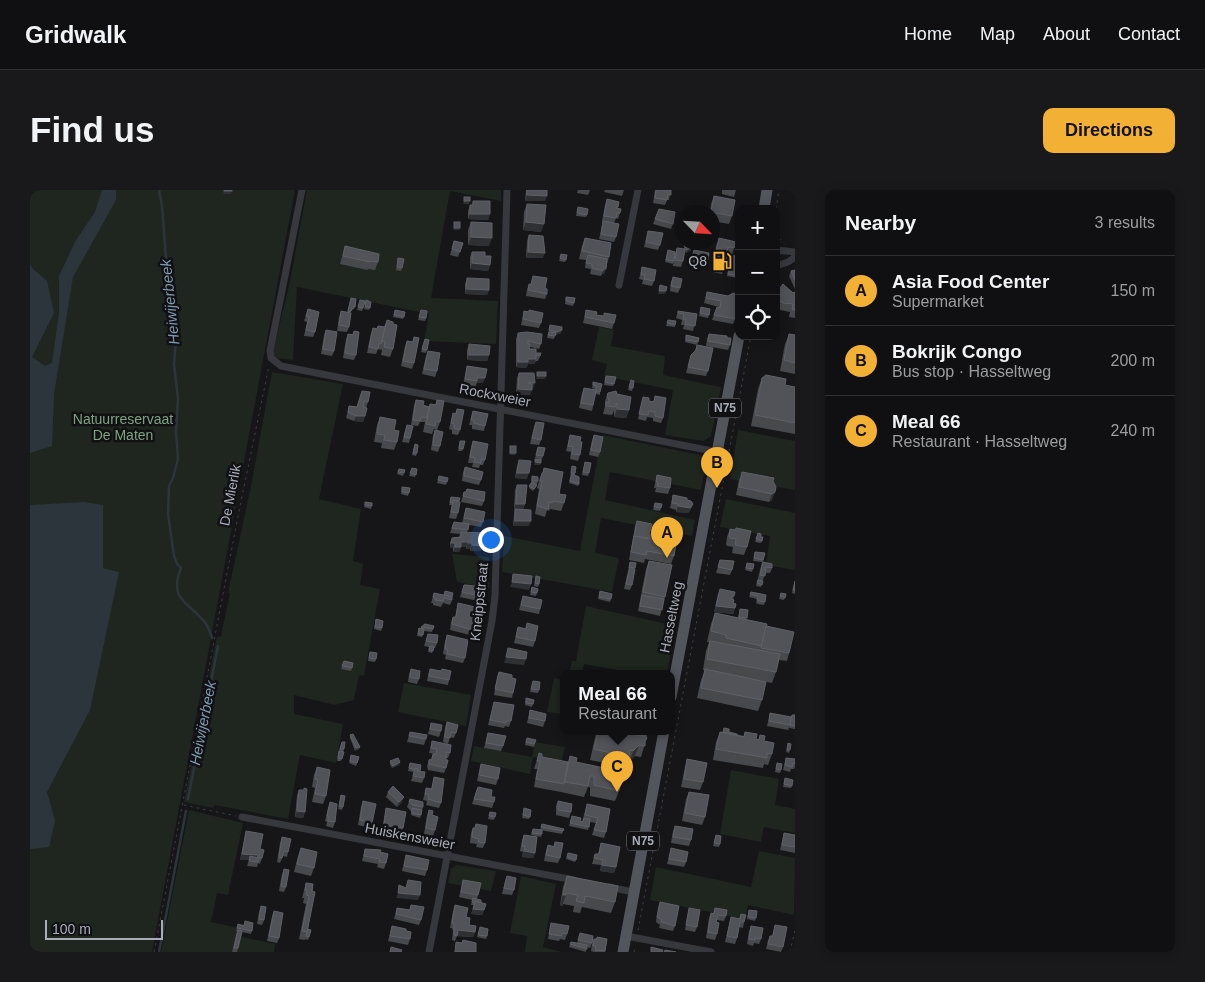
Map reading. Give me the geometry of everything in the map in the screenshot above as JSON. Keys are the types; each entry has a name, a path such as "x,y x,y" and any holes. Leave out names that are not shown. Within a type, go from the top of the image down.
{"main road":[{"path":"765,205 767,190"},
{"name":"Hasseltweg","path":"675,676 738,340"},
{"name":"N75","path":"622,952 663,735"}],"street":[{"path":"271,358 270,351 302,190"},
{"name":"Kneippstraat","path":"429,952 492,621 495,596 507,190"},
{"path":"620,285 638,190"},
{"path":"780,249 795,252"},
{"path":"780,265 795,257"},
{"name":"Rockxweier","path":"271,358 281,366 717,452"},
{"name":"Huiskensweier","path":"242,817 586,883"},
{"path":"605,886 633,892"},
{"path":"626,936 711,952"}],"path":[{"path":"777,205 779,190"},
{"path":"638,931 751,340"},
{"name":"De Mierlik","path":"154,952 240,506 271,358"},
{"path":"183,804 242,817"},
{"path":"790,952 795,930"},
{"path":"634,952 635,945"}],"green space":[{"name":"Natuurreservaat De Maten","path":"30,190 295,190 152,952 30,952"},
{"path":"307,190 501,190 501,201 450,191 431,298 498,301 496,344 424,341 429,314 297,287 293,360 275,358 273,351 289,286"},
{"path":"599,327 614,330 611,346 665,356 663,375 721,387 711,436 704,441 665,435 673,390 604,376 607,364 592,360"},
{"path":"272,372 343,384 319,499 361,509 353,561 363,564 360,585 380,589 364,676 359,675 354,700 335,705 294,695 294,714 343,724 336,763 300,755 288,819 215,805 213,808 184,802 215,646 217,637 221,636 230,593 228,593 251,486"},
{"path":"738,430 795,441 795,490 730,479"},
{"path":"602,435 700,455 705,459 706,464 701,490 610,472 605,500 695,520 692,536 601,518 595,553 619,558 612,592 502,572 504,536 580,551"},
{"path":"726,499 795,513 795,570 766,565 770,536 720,527"},
{"path":"452,554 489,557 489,588 457,582"},
{"path":"586,606 676,626 668,670 618,670 584,664 583,670 570,670 572,661 576,661"},
{"path":"554,678 560,679 560,714 547,712"},
{"path":"404,683 471,695 466,726 398,712"},
{"path":"535,742 565,747 561,763 533,757 530,774 471,761 474,746 532,757"},
{"path":"731,770 779,779 775,805 795,809 795,833 764,827 761,842 720,834"},
{"path":"189,810 243,823 228,895 217,893 211,922 243,929 242,937 275,944 274,952 161,952"},
{"path":"759,851 795,858 794,915 748,905 745,919 650,900 656,867 751,887"},
{"path":"457,865 496,871 491,891 448,883 451,869"},
{"path":"521,876 556,884 543,947 562,952 525,952 527,936 510,933"}],"shaded area":[{"path":"102,190 116,190 116,200 73,277 54,394 52,446 30,453 30,264 47,281 54,313 32,357 45,366 52,363 59,313 59,276 76,240 95,212"},
{"path":"84,502 103,505 103,568 119,572 90,710 47,792 55,821 49,847 30,849 30,505"}],"building":[{"path":"527,190 547,190 547,196 527,195"},
{"path":"656,190 671,190 671,195 668,194 667,200 655,198"},
{"path":"714,196 735,200 732,216 720,214 720,205 712,205"},
{"path":"464,197 470,197 470,201 464,201"},
{"path":"607,199 619,202 616,208 621,209 620,213 617,213 616,218 604,216"},
{"path":"473,201 490,201 490,214 470,214 470,205 473,205"},
{"path":"527,204 546,205 544,224 526,222"},
{"path":"578,207 588,209 587,215 577,213"},
{"path":"659,209 675,212 673,224 655,219"},
{"path":"603,221 619,224 616,237 601,234"},
{"path":"454,222 460,222 460,228 454,228"},
{"path":"471,222 492,223 492,238 471,237"},
{"path":"648,231 663,233 660,245 646,242"},
{"path":"529,235 543,236 545,253 528,252"},
{"path":"585,238 611,243 609,257 582,251"},
{"path":"720,238 735,242 734,248 728,247 725,266 714,264 717,250 720,250"},
{"path":"454,241 463,243 460,252 452,249"},
{"path":"345,246 379,254 378,262 343,256"},
{"path":"668,250 675,252 674,261 666,260"},
{"path":"677,250 685,250 683,261 675,260"},
{"path":"694,250 709,253 708,260 692,257"},
{"path":"472,252 485,252 485,256 491,256 490,265 472,263"},
{"path":"561,254 567,255 566,260 560,258"},
{"path":"588,255 607,259 606,269 603,269 603,271 592,268 592,264 586,263"},
{"path":"731,255 735,256 735,275 728,274"},
{"path":"398,258 404,259 402,268 397,267"},
{"path":"642,267 656,270 654,281 644,279 645,275 641,274"},
{"path":"795,270 795,280 791,271"},
{"path":"533,276 547,278 545,288 547,289 547,294 528,290"},
{"path":"673,277 682,279 680,288 671,286"},
{"path":"467,278 489,279 489,290 466,289"},
{"path":"783,284 793,293 795,292 795,310 792,309 793,304 780,301 780,288"},
{"path":"660,285 667,287 666,291 659,291"},
{"path":"707,292 728,296 735,293 735,319 714,315 717,307 720,308 721,301 706,298"},
{"path":"566,297 575,298 574,303 566,301"},
{"path":"351,298 356,299 355,307 350,312 348,311"},
{"path":"360,300 365,301 363,308 358,307"},
{"path":"366,300 371,302 370,308 365,306"},
{"path":"701,307 710,309 709,315 700,313"},
{"path":"308,309 319,312 315,332 306,330 309,317 306,316"},
{"path":"395,310 405,312 404,317 394,315"},
{"path":"421,310 427,311 426,318 419,317"},
{"path":"529,310 543,313 541,323 523,319 524,311 529,312"},
{"path":"586,310 597,312 596,315 604,316 604,313 616,315 614,323 585,317"},
{"path":"341,311 351,313 349,327 339,325"},
{"path":"678,311 697,314 695,326 685,324 684,314 678,313"},
{"path":"387,320 397,325 393,349 384,347 385,342 382,341"},
{"path":"668,320 676,321 675,325 667,323"},
{"path":"550,325 562,327 562,330 557,332 549,330"},
{"path":"378,326 385,327 378,349 369,347 373,328 377,329"},
{"path":"326,330 337,332 334,351 323,349"},
{"path":"354,331 359,332 356,355 345,353 348,334 353,335"},
{"path":"549,332 556,333 555,336 548,335"},
{"path":"518,333 542,334 541,344 528,341 528,344 530,344 529,349 536,349 536,353 541,353 540,356 536,355 536,359 528,359 528,362 518,362"},
{"path":"709,334 731,338 730,345 708,341"},
{"path":"789,334 795,335 795,363 784,360"},
{"path":"686,335 699,338 698,342 686,340"},
{"path":"414,337 419,338 414,363 403,361 407,341 413,342"},
{"path":"425,339 429,340 427,350 422,349"},
{"path":"469,344 490,346 489,355 469,355"},
{"path":"697,345 713,348 708,371 688,367 691,355 696,350"},
{"path":"428,351 440,353 437,371 424,369"},
{"path":"467,366 487,369 485,378 477,378 477,381 465,379"},
{"path":"537,372 546,372 546,376 537,376"},
{"path":"519,373 534,373 535,383 528,383 532,384 532,390 518,389"},
{"path":"766,375 786,379 785,385 795,387 795,423 755,415 762,378"},
{"path":"606,376 616,377 614,384 605,382"},
{"path":"631,380 634,381 633,388 629,387"},
{"path":"593,382 602,384 600,392 596,392 596,386 593,385"},
{"path":"584,388 596,390 593,405 581,403"},
{"path":"362,391 370,392 368,402 364,401 363,407 367,408 365,416 356,416 348,412 349,406 357,407"},
{"path":"616,391 617,394 631,397 629,410 617,409 617,403 615,407 606,406 606,402 609,403 608,393"},
{"path":"655,396 666,398 663,418 655,416 655,412 649,411 648,415 639,414 643,397 649,398 649,401 654,402"},
{"path":"416,400 424,401 423,405 429,407 427,418 421,417 420,421 413,420"},
{"path":"437,400 444,401 440,422 436,421 435,426 426,424 430,404 436,405"},
{"path":"457,409 464,410 460,430 454,428 454,424 451,423 453,413 456,414"},
{"path":"473,411 488,414 485,426 474,423 474,420 471,420"},
{"path":"380,417 396,420 394,430 399,431 397,442 384,440 385,435 377,434"},
{"path":"536,422 544,423 541,440 532,438"},
{"path":"407,425 413,426 410,438 404,437"},
{"path":"435,430 443,432 440,446 433,445"},
{"path":"570,435 581,437 580,455 572,454 573,447 568,446"},
{"path":"594,435 603,437 600,452 591,450"},
{"path":"460,441 465,441 463,449 459,448"},
{"path":"473,441 488,444 485,460 481,459 481,463 474,462 475,458 470,457"},
{"path":"415,444 418,445 417,453 413,453"},
{"path":"510,446 516,446 516,453 510,453"},
{"path":"538,447 545,448 543,456 536,455"},
{"path":"535,459 541,459 541,463 535,462"},
{"path":"519,460 531,461 529,473 517,473"},
{"path":"585,462 591,463 589,473 583,472"},
{"path":"572,466 576,467 575,473 571,473"},
{"path":"465,467 483,472 481,480 464,476"},
{"path":"412,468 417,469 416,475 410,473"},
{"path":"544,468 563,472 559,494 566,495 564,503 549,502 548,509 537,506 542,481 540,481"},
{"path":"399,469 405,470 404,473 398,472"},
{"path":"742,472 774,478 775,492 772,494 739,487"},
{"path":"572,474 579,477 579,484 570,481"},
{"path":"657,475 671,478 670,488 657,486"},
{"path":"439,476 448,478 447,482 438,480"},
{"path":"532,476 538,477 538,481 532,481"},
{"path":"532,482 537,485 534,489 529,486"},
{"path":"517,485 527,485 525,504 516,504"},
{"path":"402,487 410,488 409,493 402,492"},
{"path":"467,489 485,492 484,501 463,496"},
{"path":"673,495 687,498 693,504 690,508 678,506 678,504 672,503"},
{"path":"451,497 460,498 459,501 453,500 452,503 450,502"},
{"path":"453,500 460,502 458,513 451,512"},
{"path":"365,502 372,503 372,506 365,505"},
{"path":"655,503 662,504 661,508 654,507"},
{"path":"466,508 485,512 483,522 464,518"},
{"path":"515,509 531,510 531,521 515,521"},
{"path":"637,521 652,524 648,538 634,536"},
{"path":"454,522 469,524 468,530 452,528"},
{"path":"663,524 682,528 680,538 669,535 670,530 662,529"},
{"path":"736,528 751,531 747,547 735,545 736,539 730,538 730,529 735,530"},
{"path":"461,532 484,533 483,546 461,542 461,547 455,547 455,543 451,543 452,538 461,537"},
{"path":"758,533 763,537 762,541 756,539"},
{"path":"650,534 658,535 657,540 649,538"},
{"path":"634,536 676,544 674,556 647,551 646,555 631,552"},
{"path":"755,552 765,553 763,560 754,558"},
{"path":"720,560 734,561 732,570 718,567"},
{"path":"649,561 672,565 665,597 643,592"},
{"path":"630,562 636,563 635,568 629,568"},
{"path":"763,562 772,564 772,568 766,567 765,576 760,575"},
{"path":"747,563 754,564 753,569 746,568"},
{"path":"630,567 635,569 632,585 626,584"},
{"path":"513,574 532,576 531,584 512,582"},
{"path":"536,576 540,577 539,584 535,583"},
{"path":"758,580 763,581 762,585 757,583"},
{"path":"464,585 481,587 480,596 462,592"},
{"path":"532,587 538,589 537,593 531,592"},
{"path":"720,589 735,592 731,599 736,604 735,608 716,606"},
{"path":"445,591 453,593 452,597 444,595"},
{"path":"600,591 612,594 611,599 599,597"},
{"path":"751,592 766,595 765,602 757,600 758,596 750,594"},
{"path":"434,593 452,597 452,600 444,598 443,601 435,600 433,597"},
{"path":"781,593 786,594 785,598 780,596"},
{"path":"642,595 664,599 662,610 640,606"},
{"path":"523,596 542,600 540,609 521,605"},
{"path":"458,603 475,607 472,630 452,624 453,617 456,617"},
{"path":"740,609 748,610 747,618 739,617"},
{"path":"715,613 767,624 762,646 726,638 726,635 711,631"},
{"path":"376,619 383,621 382,628 375,627"},
{"path":"527,623 538,626 535,641 516,637 518,627 526,629"},
{"path":"425,624 434,626 433,629 421,627"},
{"path":"766,626 794,632 789,653 761,648"},
{"path":"419,628 424,629 423,635 418,634"},
{"path":"428,634 438,635 437,643 426,641"},
{"path":"447,635 468,640 465,658 447,654 448,650 445,649"},
{"path":"710,641 780,654 776,672 707,659"},
{"path":"430,646 434,647 433,651 429,650"},
{"path":"508,648 527,652 526,659 506,657"},
{"path":"370,652 377,653 376,659 369,658"},
{"path":"344,661 353,663 352,668 342,666"},
{"path":"411,669 420,671 419,679 410,677"},
{"path":"430,669 451,671 449,680 429,676"},
{"path":"705,669 766,682 762,700 701,688"},
{"path":"499,672 512,675 512,678 516,679 513,693 495,689"},
{"path":"533,681 540,682 539,690 531,689"},
{"path":"526,698 534,700 533,704 526,703"},
{"path":"494,702 514,705 511,721 506,721 506,723 490,720"},
{"path":"530,710 546,714 545,721 529,718"},
{"path":"770,713 791,717 790,725 769,721"},
{"path":"792,715 795,715 795,726 790,725"},
{"path":"447,722 458,725 456,733 451,732 450,738 445,737"},
{"path":"431,723 442,725 441,731 430,729"},
{"path":"724,728 729,729 729,732 737,735 723,732"},
{"path":"410,732 427,735 426,739 409,736"},
{"path":"720,732 744,737 745,732 757,734 756,739 759,740 760,735 765,736 764,741 774,743 772,754 767,753 767,758 716,749"},
{"path":"488,733 506,736 503,746 486,743"},
{"path":"353,734 360,747 356,748 350,735"},
{"path":"597,735 637,735 647,737 645,746 639,745 633,751 630,750 629,757 594,749"},
{"path":"527,738 536,740 534,744 526,742"},
{"path":"432,741 451,745 450,753 447,752 446,756 446,760 448,760 446,768 429,764 429,760 432,759 433,754 436,754 437,749 431,748"},
{"path":"342,742 345,742 344,749 340,749"},
{"path":"788,743 791,744 790,750 787,750"},
{"path":"339,751 344,752 342,759 338,758"},
{"path":"539,753 542,754 542,757 568,762 564,784 536,779 540,761 537,761"},
{"path":"351,755 359,757 357,763 350,761"},
{"path":"570,756 577,758 576,762 623,772 619,791 594,785 594,776 590,776 588,786 565,782"},
{"path":"398,758 400,762 393,766 390,761"},
{"path":"786,758 795,759 795,764 793,763 792,767 785,765"},
{"path":"687,759 707,763 703,782 684,779"},
{"path":"410,763 421,765 420,771 415,768 415,770 409,768"},
{"path":"777,763 782,764 781,770 776,769"},
{"path":"481,764 500,768 498,779 479,775"},
{"path":"317,767 330,770 326,796 315,794 318,780 315,779"},
{"path":"415,768 418,769 417,771 425,772 424,778 413,776"},
{"path":"434,777 444,779 441,803 428,799 429,795 425,794 426,788 432,789"},
{"path":"785,778 793,780 792,786 784,784"},
{"path":"393,786 404,797 399,802 388,792"},
{"path":"478,787 492,790 491,797 495,797 494,802 474,799"},
{"path":"304,788 307,789 305,812 297,811 299,790 304,790"},
{"path":"689,792 709,795 705,817 685,813"},
{"path":"341,795 345,796 343,807 339,806"},
{"path":"410,799 423,802 423,807 413,805 409,802"},
{"path":"363,801 376,804 372,823 360,820"},
{"path":"558,801 572,804 571,812 558,810"},
{"path":"330,802 337,804 335,822 328,821 327,816"},
{"path":"587,804 610,809 606,832 594,830 598,818 585,815"},
{"path":"386,808 406,812 403,828 384,824"},
{"path":"412,808 422,810 421,815 412,813"},
{"path":"524,808 531,810 530,817 523,815"},
{"path":"429,810 433,811 432,815 438,817 435,830 426,828"},
{"path":"490,812 496,813 495,817 489,816"},
{"path":"572,816 581,818 580,821 583,822 584,818 590,819 589,827 570,823"},
{"path":"476,824 487,826 485,843 478,842 479,839 472,837 473,828 475,828"},
{"path":"542,824 564,829 563,831 541,827"},
{"path":"675,826 693,829 691,840 673,837"},
{"path":"533,829 542,830 542,834 532,833"},
{"path":"246,831 263,834 260,849 264,850 262,858 259,858 258,862 249,861 250,856 258,858 258,855 242,854"},
{"path":"784,833 795,835 795,847 782,845"},
{"path":"524,835 537,837 535,853 524,851 525,847 522,846"},
{"path":"716,835 721,836 720,844 714,843"},
{"path":"282,837 291,839 288,852 284,851 282,858 279,857"},
{"path":"555,842 563,843 560,858 546,855 548,845 554,847"},
{"path":"601,843 620,847 616,867 602,865 603,860 594,858 595,854 599,854"},
{"path":"301,848 317,852 314,868 297,864"},
{"path":"671,848 688,852 686,862 669,859"},
{"path":"365,849 381,850 380,852 388,854 386,863 379,862 380,859 364,856"},
{"path":"568,853 577,855 576,860 567,857"},
{"path":"406,855 429,860 427,870 404,866"},
{"path":"284,869 289,870 286,887 281,886"},
{"path":"507,876 516,878 514,890 504,888"},
{"path":"567,876 618,886 615,902 585,896 584,903 576,901 578,895 566,893 566,895 563,895"},
{"path":"408,880 421,882 420,895 398,893 399,885 406,888"},
{"path":"463,880 481,883 478,895 461,892"},
{"path":"306,883 313,884 312,891 315,892 307,932 302,931 309,896 306,895"},
{"path":"473,898 481,900 481,903 472,902"},
{"path":"475,901 486,904 484,910 473,909"},
{"path":"660,902 679,906 675,926 661,922 662,920 657,917"},
{"path":"411,905 424,907 421,920 396,914 397,908 410,910"},
{"path":"455,905 468,908 466,917 470,918 469,925 476,926 475,932 458,930 457,936 454,935 454,923 452,923"},
{"path":"261,906 266,907 264,920 259,919"},
{"path":"689,908 700,910 697,927 686,925"},
{"path":"715,908 727,910 726,916 718,915 716,922 719,923 717,934 708,932 711,913 714,914"},
{"path":"749,910 757,911 756,918 748,917"},
{"path":"274,911 283,913 279,938 269,936"},
{"path":"741,914 746,915 744,922 740,922 737,938 727,936 731,917 740,919"},
{"path":"245,921 253,923 252,931 237,928 238,924 244,926"},
{"path":"551,923 569,926 567,934 562,933 561,936 549,934"},
{"path":"775,925 787,927 783,947 768,944 770,936 773,936"},
{"path":"392,926 411,932 410,939 390,936"},
{"path":"751,926 763,928 761,939 749,939"},
{"path":"480,927 488,929 487,936 478,935"},
{"path":"308,929 311,930 309,937 306,936"},
{"path":"238,930 242,931 238,948 234,948"},
{"path":"580,933 593,936 592,943 578,940"},
{"path":"597,937 607,939 605,951 595,950 596,946 593,946 594,939 597,939"},
{"path":"463,940 476,943 476,952 455,952 456,942 462,943"},
{"path":"571,942 587,945 587,949 570,944"},
{"path":"391,947 402,950 401,952 390,952"},
{"path":"651,947 663,950 662,952 651,952"}],"waterway":[{"name":"Heiwijerbeek","path":"159,190 162,206 170,310 175,322 174,364 178,399 176,432 178,459 169,486 168,514 174,556 181,568 178,578 178,593 185,603 205,622 212,638"},
{"name":"Heiwijerbeek","path":"188,799 218,646"},
{"name":"Heiwijerbeek","path":"159,952 186,811"}],"place":[{"name":"Q8","path":"722,261"},
{"name":"Bokrijk Congo","path":"717,488"},
{"name":"Asia Food Center","path":"667,558"},
{"name":"Meal 66","path":"617,792"}]}
